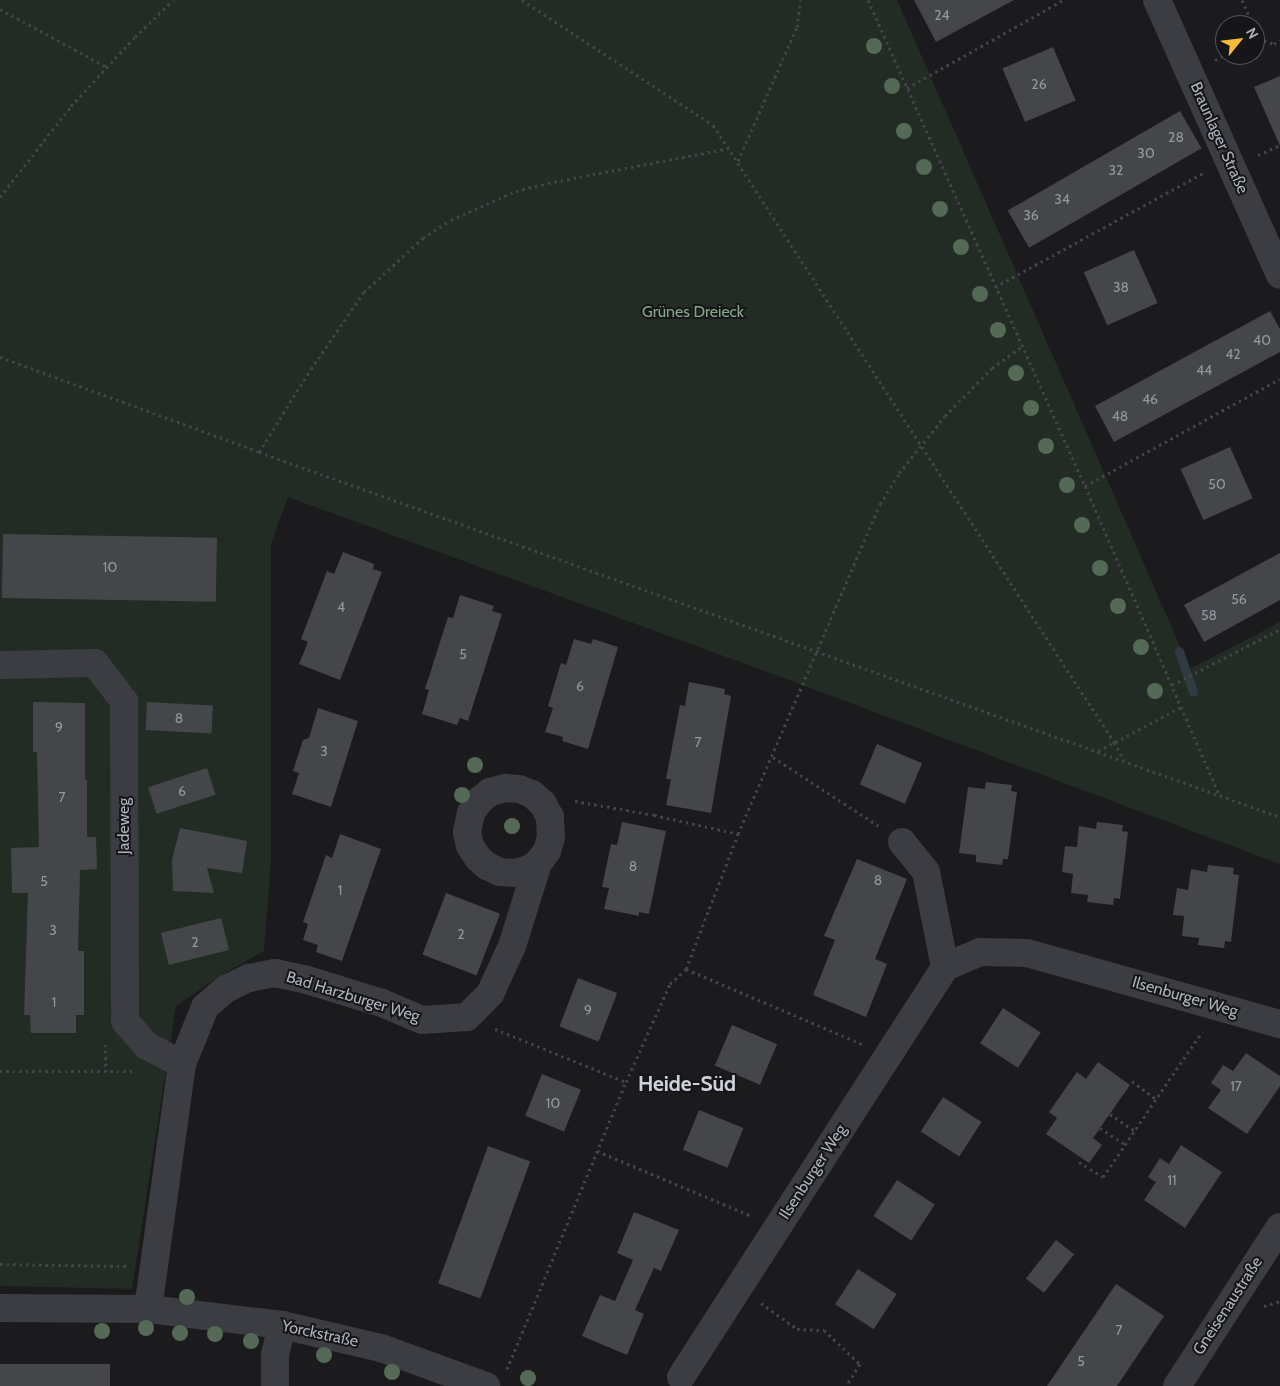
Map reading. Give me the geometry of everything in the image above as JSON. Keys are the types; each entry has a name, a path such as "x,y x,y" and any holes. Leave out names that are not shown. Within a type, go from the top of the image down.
{"street":[{"name":"Braunlager Straße","path":"1158,0 1280,275"},
{"name":"Jadeweg","path":"0,665 95,664 124,701 125,1021 147,1046 182,1064"},
{"path":"505,788 519,789 532,794 543,804 550,824 551,837 547,851 538,863 529,869 515,873 500,872 486,866 478,858 470,846 467,832 471,813 480,800 490,792 505,788"},
{"path":"902,842 926,872 945,967"},
{"path":"467,1017 490,994 512,946 538,863"},
{"name":"Ilsenburger Weg","path":"681,1377 945,967 980,952 1027,953 1280,1024"},
{"name":"Bad Harzburger Weg","path":"148,1309 182,1064 205,1008 226,989 249,978 275,973 304,979 382,1003 422,1020 467,1017"},
{"name":"Gneisenaustraße","path":"1177,1386 1280,1227"},
{"name":"Yorckstraße","path":"0,1308 148,1309 282,1325 378,1347 495,1381"},
{"path":"275,1386 275,1355 282,1325"}],"path":[{"path":"0,197 71,106 173,0"},
{"path":"522,0 713,125 1114,742 1124,761"},
{"path":"737,161 797,28 801,0"},
{"path":"868,0 1219,794"},
{"path":"907,88 1063,0"},
{"path":"1242,0 1249,15"},
{"path":"0,8 107,67"},
{"path":"1265,41 1274,44 1280,40"},
{"path":"995,287 1217,165 1231,166 1280,145"},
{"path":"259,452 311,369 364,292 423,238 451,220 516,191 548,183 729,148"},
{"path":"495,1381 670,984 686,969 738,834 773,757 816,650 880,504 921,444 992,368 1022,347"},
{"path":"0,357 259,452 1280,817"},
{"path":"1084,486 1280,379"},
{"path":"1172,685 1280,629"},
{"path":"1098,751 1181,706"},
{"path":"773,757 902,842"},
{"path":"532,794 654,815 738,834"},
{"path":"686,969 888,1055"},
{"path":"1079,1162 1103,1177 1220,1007"},
{"path":"467,1017 626,1082"},
{"path":"0,1071 146,1072 147,1046"},
{"path":"1132,1081 1156,1099"},
{"path":"1110,1114 1135,1131"},
{"path":"1100,1128 1125,1144"},
{"path":"597,1151 778,1226"},
{"path":"0,1264 112,1264 154,1270"},
{"path":"739,1288 797,1329 824,1330 860,1364 846,1386"}],"green space":[{"name":"Grünes Dreieck","path":"0,0 897,0 1190,669 1280,622 1280,864 773,674 288,497 271,544 271,860 264,951 215,979 176,1006 132,1289 0,1286"}],"building":[{"path":"914,0 1014,0 936,42"},
{"path":"1053,47 1076,100 1025,122 1002,68"},
{"path":"1280,76 1280,146 1254,87"},
{"path":"1180,111 1202,148 1029,248 1008,210"},
{"path":"1134,250 1158,303 1107,325 1084,272"},
{"path":"1270,311 1280,329 1280,352 1114,442 1095,406"},
{"path":"1230,447 1253,498 1203,520 1181,469"},
{"path":"3,534 217,538 216,602 2,598"},
{"path":"343,552 374,564 373,569 382,572 340,680 299,664 308,642 301,639 327,571 334,574"},
{"path":"1280,553 1280,600 1204,642 1184,605"},
{"path":"460,595 494,606 492,611 502,614 468,721 460,718 457,725 422,714 429,690 425,689 448,617 453,618"},
{"path":"574,639 591,644 593,639 618,647 588,749 562,741 563,737 545,732 553,708 548,706 561,663 566,665"},
{"path":"689,682 725,689 724,694 731,696 711,813 666,805 671,779 666,779 680,705 685,706"},
{"path":"33,702 85,703 87,837 96,837 97,869 80,870 78,951 84,951 84,1015 76,1015 76,1033 31,1033 30,1015 24,1015 28,893 12,893 11,848 39,847 37,752 33,752"},
{"path":"147,702 213,705 211,733 146,730"},
{"path":"318,708 358,721 331,807 292,794 299,773 293,771 303,740 309,738"},
{"path":"877,744 922,763 905,804 860,785"},
{"path":"207,768 216,795 157,814 148,787"},
{"path":"986,782 1012,785 1011,791 1017,792 1008,859 1003,859 1002,865 976,862 976,855 959,853 968,787 985,789"},
{"path":"622,822 666,831 649,914 639,912 639,916 604,909 609,888 602,887 611,844 617,845"},
{"path":"1097,822 1123,825 1122,831 1128,832 1120,899 1114,898 1113,905 1087,902 1088,895 1071,893 1073,874 1062,872 1065,846 1077,847 1079,826 1096,829"},
{"path":"180,828 247,841 242,873 207,868 214,893 173,891 172,860"},
{"path":"340,834 381,849 342,961 316,952 318,945 303,940 308,924 303,922 326,855 332,858"},
{"path":"857,859 907,879 875,959 887,964 866,1017 813,995 835,940 824,936"},
{"path":"1208,865 1234,868 1233,874 1239,875 1231,942 1225,941 1224,948 1198,945 1199,938 1182,936 1184,916 1173,915 1177,888 1188,890 1191,869 1207,872"},
{"path":"446,893 500,914 476,975 422,955"},
{"path":"221,918 229,950 169,965 161,933"},
{"path":"578,978 617,993 599,1042 559,1027"},
{"path":"1003,1008 1041,1033 1018,1068 980,1043"},
{"path":"732,1025 777,1044 760,1085 715,1066"},
{"path":"1246,1053 1280,1076 1280,1086 1247,1134 1208,1108 1221,1090 1211,1083 1223,1065 1233,1071"},
{"path":"1098,1062 1130,1085 1093,1138 1102,1145 1089,1163 1046,1134 1057,1118 1049,1112 1077,1072 1086,1079"},
{"path":"542,1074 581,1090 564,1131 525,1116"},
{"path":"943,1097 982,1122 959,1156 921,1131"},
{"path":"699,1110 744,1128 727,1168 683,1150"},
{"path":"1181,1145 1222,1172 1185,1228 1144,1200 1156,1182 1148,1177 1160,1158 1169,1164"},
{"path":"488,1146 530,1161 480,1299 438,1283"},
{"path":"897,1180 935,1205 911,1241 874,1216"},
{"path":"634,1212 679,1230 661,1271 654,1268 635,1310 644,1314 627,1355 582,1336 600,1295 615,1301 633,1260 617,1253"},
{"path":"1056,1240 1074,1254 1044,1293 1026,1279"},
{"path":"858,1269 897,1294 874,1329 835,1304"},
{"path":"1116,1284 1164,1316 1117,1386 1047,1386"},
{"path":"0,1364 110,1364 110,1386 0,1386"}],"waterway":[{"path":"1179,651 1193,692"}],"district":[{"name":"Heide-Süd","path":"687,1084"}]}
